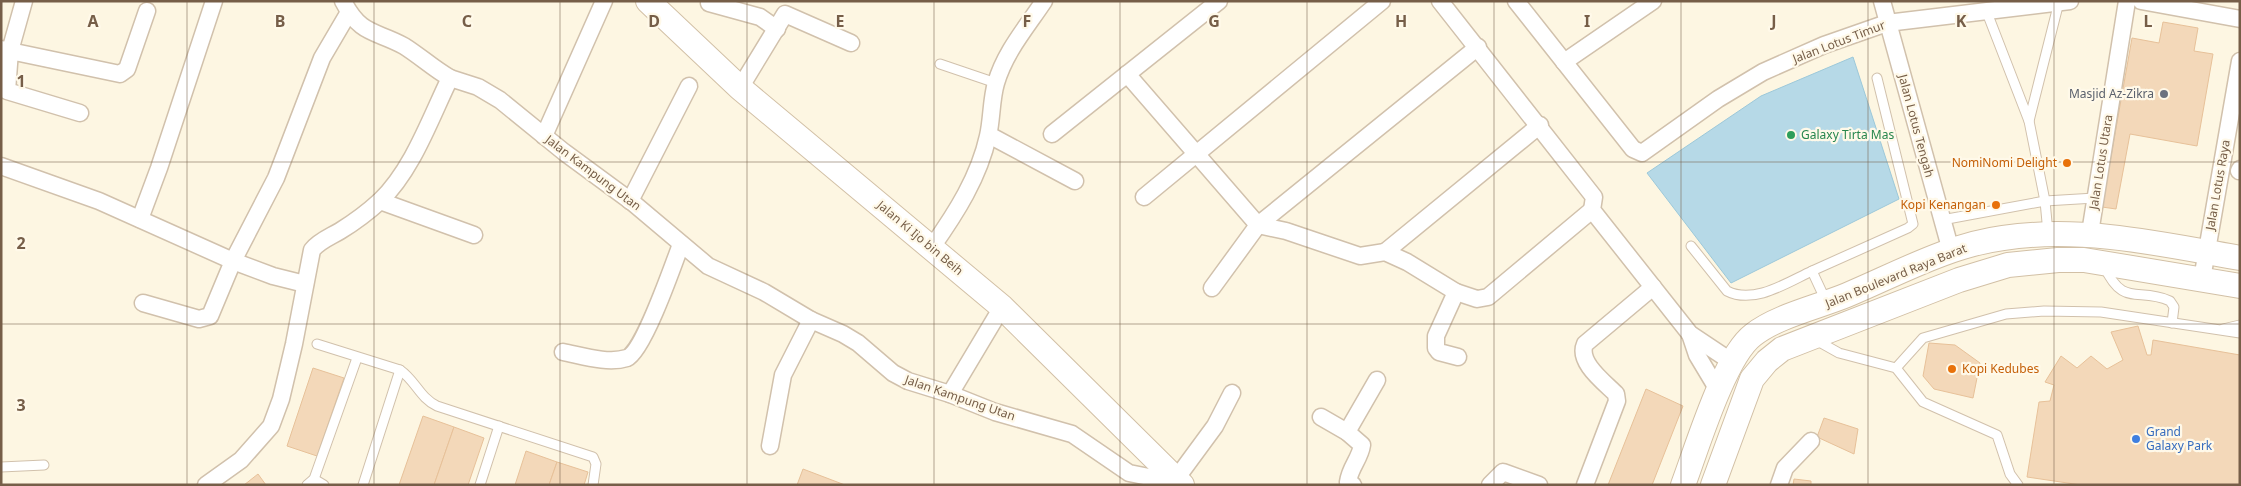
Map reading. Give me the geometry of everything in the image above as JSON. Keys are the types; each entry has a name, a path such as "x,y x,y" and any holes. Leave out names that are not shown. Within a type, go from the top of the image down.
{"main road":[{"name":"Jalan Ki Ijo bin Beih","path":"648,1 740,88 1002,307 1178,480"},
{"name":"Jalan Boulevard Raya Barat","path":"1683,485 1718,390 1732,362 1752,335 1776,322 1828,303 1951,252 2002,238 2048,234 2090,234 2240,258"},
{"path":"1713,485 1752,379 1767,361 1782,350 1959,280 2008,265 2058,260 2103,262 2240,286"}],"street":[{"path":"24,1 6,50 7,91 80,113"},
{"path":"140,219 190,78 214,1"},
{"path":"544,136 604,1"},
{"path":"932,248 970,188 989,136 996,83 1012,45 1044,1"},
{"path":"1052,134 1219,1"},
{"path":"1144,197 1195,153 1382,1"},
{"path":"1385,252 1407,262 1456,292 1476,299 1488,297 1592,210 1594,197 1540,125 1440,1"},
{"path":"1516,1 1564,62 1653,1"},
{"name":"Jalan Lotus Tengah","path":"1882,1 1951,252"},
{"name":"Jalan Lotus Utara","path":"2090,234 2127,1"},
{"path":"2141,1 2240,19"},
{"name":"Jalan Lotus Timur","path":"1564,62 1633,149 1642,153 1718,100 1763,72 1824,45 1888,23 2065,2"},
{"path":"709,3 760,16 777,29"},
{"path":"143,303 199,319 206,319 210,316 233,261 276,178 322,58 346,6"},
{"name":"Jalan Kampung Utan","path":"346,6 357,24 366,30 404,46 450,78 478,87 500,100 630,201 708,266 764,292 811,320 858,343 882,366 901,377 995,412 1072,434 1129,473 1159,479 1178,480"},
{"path":"740,88 777,29 787,8 851,42"},
{"path":"6,50 120,74 127,69 147,11"},
{"path":"1212,288 1258,225 1478,47"},
{"name":"Jalan Lotus Raya","path":"2202,279 2240,61"},
{"path":"1127,74 1258,225 1286,231 1360,256 1385,252 1540,125"},
{"path":"206,485 241,460 271,426 284,390 312,250 380,201 409,162 450,78"},
{"path":"630,201 689,86"},
{"path":"989,136 1075,181"},
{"path":"1,166 99,201 233,261 273,276 305,284"},
{"path":"380,201 474,235"},
{"path":"1592,210 1690,334 1732,362"},
{"path":"563,352 614,361 630,357 651,319 681,244"},
{"path":"1586,485 1617,401 1616,394 1585,360 1583,348 1585,344 1653,287"},
{"path":"1456,292 1436,336 1436,343 1439,352 1458,357"},
{"path":"950,394 1002,307"},
{"path":"770,446 783,374 811,320"},
{"path":"1690,334 1697,355 1718,390"},
{"path":"1347,432 1377,380"},
{"path":"1178,480 1214,426 1232,393"},
{"path":"1321,417 1347,432 1362,445 1361,455 1352,465 1349,476 1348,482 1353,485"},
{"path":"1779,485 1785,468 1811,440"},
{"path":"1490,485 1502,472 1510,473 1539,485"}],"lane":[{"path":"2029,121 2065,2"},
{"path":"1986,10 2029,121 2045,201 2048,234"},
{"path":"940,64 996,83"},
{"path":"1691,246 1727,291 1732,294 1750,295 1765,292 1908,228 1913,224 1877,78"},
{"path":"1942,220 2045,201 2095,198"},
{"path":"2103,262 2111,281 2120,290 2130,294 2170,301 2174,307 2172,323"},
{"path":"1812,271 1828,303"},
{"path":"1896,368 1923,338 2006,314 2044,311 2100,312 2240,333"},
{"path":"2220,330 2240,325"},
{"path":"1812,338 1839,353 1896,368 1922,402 1997,435 2010,474 2018,485"},
{"path":"316,344 400,370 408,376 430,402 595,458 593,485"},
{"path":"324,485 310,482 357,358"},
{"path":"363,485 400,370"},
{"path":"480,485 499,426"},
{"path":"1,467 44,465"}],"water":[{"name":"Galaxy Tirta Mas","path":"1853,57 1899,199 1731,283 1647,173 1761,96"}],"building":[{"name":"Masjid Az-Zikra","path":"2163,22 2198,28 2194,51 2213,54 2197,146 2130,134 2116,209 2102,207 2132,38 2159,43"},
{"name":"Grand Galaxy Park","path":"2138,326 2147,355 2151,355 2153,340 2240,355 2240,485 2081,485 2027,477 2039,402 2050,401 2054,385 2045,382 2061,356 2077,368 2091,356 2107,369 2123,360 2111,332"},
{"name":"Kopi Kedubes","path":"1929,343 1955,345 1980,363 1973,398 1934,389 1923,376"},
{"path":"313,368 344,378 317,456 287,446"},
{"path":"1646,389 1683,406 1652,485 1608,485"},
{"path":"423,416 454,427 434,485 399,485"},
{"path":"1824,418 1858,429 1854,454 1817,437"},
{"path":"454,427 484,438 468,485 434,485"},
{"path":"526,451 557,462 549,485 515,485"},
{"path":"557,462 588,472 584,485 549,485"},
{"path":"803,469 845,485 797,485"},
{"path":"258,474 266,485 244,485"},
{"path":"1794,479 1811,481 1811,485 1793,485"}],"place":[{"name":"Masjid Az-Zikra","path":"2164,94"},
{"name":"Galaxy Tirta Mas","path":"1791,135"},
{"name":"NomiNomi Delight","path":"2067,163"},
{"name":"Kopi Kenangan","path":"1996,205"},
{"name":"Kopi Kedubes","path":"1952,369"},
{"name":"Grand Galaxy Park","path":"2136,439"}]}
